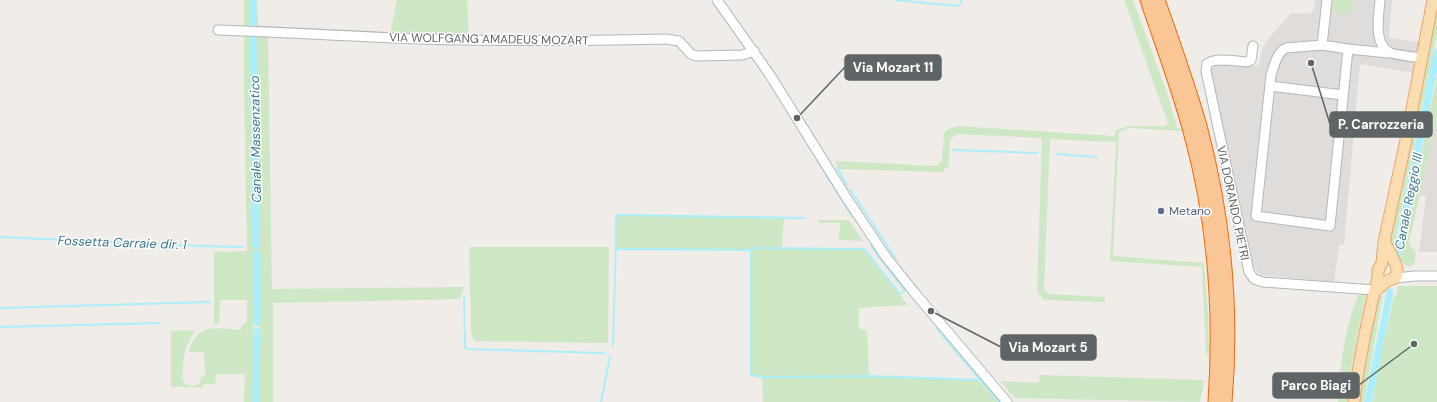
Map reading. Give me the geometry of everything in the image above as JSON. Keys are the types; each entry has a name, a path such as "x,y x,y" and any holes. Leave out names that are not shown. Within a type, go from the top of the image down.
{"highway":[{"path":"1147,0 1186,115 1204,192 1214,262 1217,307 1215,402"},
{"path":"1158,0 1196,113 1208,160 1218,211 1223,250 1227,306 1228,361 1226,402"}],"main road":[{"path":"1391,273 1378,270 1382,263 1384,242 1433,0"},
{"path":"1384,242 1391,273"},
{"path":"1354,402 1358,367 1374,292 1391,273"}],"street":[{"path":"717,0 754,51 886,257 1007,402"},
{"path":"1322,45 1328,0"},
{"path":"1380,0 1378,34 1382,44 1389,53"},
{"name":"VIA WOLFGANG AMADEUS MOZART","path":"218,30 449,39 666,40 679,41 691,54 696,56 742,55 754,51"},
{"path":"1348,49 1330,226 1256,216 1271,75 1282,50 1286,48 1322,45 1422,58"},
{"name":"VIA DORANDO PIETRI","path":"1253,46 1251,60 1247,62 1211,61 1207,65 1206,71 1249,272 1254,279 1263,282 1374,292"},
{"path":"1270,86 1343,95"},
{"path":"1391,273 1415,276 1437,276"}],"shaded area":[{"path":"1315,0 1392,0 1389,38 1419,42 1414,73 1360,64 1344,245 1339,245 1334,282 1260,275 1251,262 1210,66 1216,63 1258,66 1264,44 1291,13 1310,14 1314,9"},
{"path":"1437,118 1437,252 1419,252 1426,196 1419,195"}],"green space":[{"path":"244,0 257,0 258,26 390,34 397,0 467,0 469,36 650,37 650,44 268,35 272,289 464,287 460,299 273,303 273,402 259,402 260,259 258,255 256,256 254,260 253,402 244,402 245,374 216,374 215,384 203,384 203,387 171,387 171,331 195,330 185,353 183,364 184,382 193,386 200,383 201,377 205,376 204,352 189,352 191,344 198,335 203,331 214,328 241,330 242,325 247,321 247,300 220,300 219,324 214,324 214,252 247,251"},
{"path":"1124,0 1133,0 1167,93 1177,128 1181,128 1182,131 1128,128 1119,132 1113,256 1204,263 1209,354 1206,354 1202,267 1110,261 1116,142 1050,139 1044,289 1049,294 1105,297 1105,302 1044,300 1037,292 1042,138 957,134 950,140 949,166 941,172 839,169 835,161 937,166 942,160 944,133 957,126 1114,136 1116,130 1129,126 1165,126 1168,123"},
{"path":"1334,0 1353,0 1353,4 1351,5 1352,14 1332,12"},
{"path":"1437,0 1437,33 1395,243 1391,248 1388,242"},
{"path":"1437,75 1437,118 1409,243 1416,253 1414,265 1409,267 1401,262 1399,257 1402,253"},
{"path":"617,215 784,218 782,248 864,249 908,305 859,308 859,328 867,331 869,376 978,380 998,402 763,402 762,377 751,375 751,251 616,249"},
{"path":"819,220 849,220 863,241 839,240 840,223 819,223"},
{"path":"469,247 609,247 608,343 474,341 471,331"},
{"path":"1398,286 1437,286 1437,402 1372,402 1379,362 1394,296 1396,295"},
{"path":"1366,293 1350,374 1347,402 1338,402 1340,375 1349,322 1358,296"},
{"path":"1383,295 1364,402 1358,402 1376,299"},
{"path":"1040,375 1204,380 1200,402 1015,398 1000,381 1039,383"}],"waterway":[{"name":"Canale Massenzatico","path":"253,0 253,29"},
{"path":"895,0 957,6 960,4 961,0"},
{"name":"Canale Massenzatico","path":"253,33 256,246"},
{"name":"Canale Reggio III","path":"1397,256 1437,52"},
{"path":"953,150 1037,153"},
{"path":"1057,154 1097,157"},
{"path":"817,160 852,216"},
{"path":"837,168 847,185"},
{"path":"850,189 896,259"},
{"path":"616,244 617,215 805,218"},
{"name":"Fossetta Carraie dir. 1","path":"0,237 243,247"},
{"path":"613,346 616,246"},
{"path":"616,249 864,249 900,294 905,291 871,246"},
{"path":"751,250 751,375 762,377 869,376 980,380"},
{"name":"Canale Massenzatico","path":"257,254 257,323"},
{"name":"Canale Reggio III","path":"1368,402 1390,292"},
{"path":"464,297 465,347 467,349 604,353"},
{"path":"0,308 210,302"},
{"path":"0,327 160,323"},
{"path":"937,329 999,402"},
{"name":"Canale Massenzatico","path":"256,402 257,332"},
{"path":"601,402 610,356"}],"place":[{"name":"P. Carrozzeria","path":"1311,63"},
{"name":"Via Mozart 11","path":"797,118"},
{"name":"Metano","path":"1161,211"},
{"name":"Via Mozart 5","path":"931,311"},
{"name":"Parco Biagi","path":"1414,344"}]}
